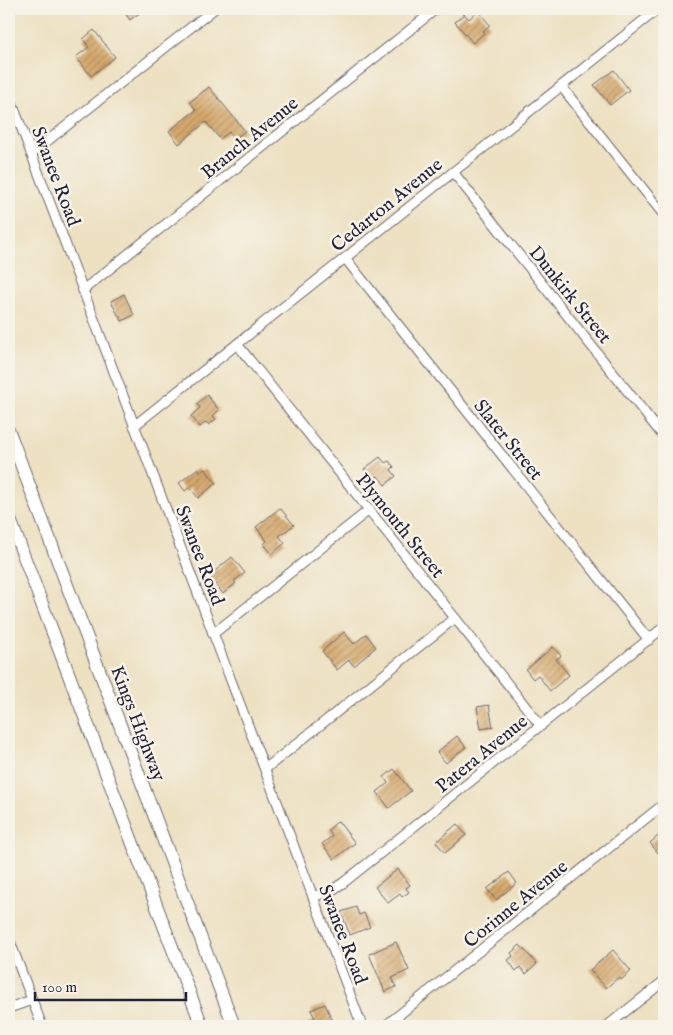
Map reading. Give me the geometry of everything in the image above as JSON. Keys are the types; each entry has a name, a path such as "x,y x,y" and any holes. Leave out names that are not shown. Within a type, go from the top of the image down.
{"main road":[{"name":"Kings Highway","path":"9,432 234,1026"},
{"path":"9,517 202,1026"}],"street":[{"path":"31,154 214,9"},
{"name":"Branch Avenue","path":"83,290 436,9"},
{"name":"Cedarton Avenue","path":"134,426 658,9"},
{"path":"561,86 664,215"},
{"name":"Swanee Road","path":"9,95 362,1026"},
{"name":"Dunkirk Street","path":"453,172 664,437"},
{"name":"Slater Street","path":"345,258 649,640"},
{"name":"Plymouth Street","path":"237,344 541,726"},
{"path":"213,634 369,510"},
{"path":"264,769 455,618"},
{"name":"Patera Avenue","path":"313,897 332,890 343,883 664,627"},
{"name":"Corinne Avenue","path":"385,1026 664,804"},
{"path":"9,939 42,1026"},
{"path":"607,1026 664,981"},
{"path":"9,1008 32,1000"}],"building":[{"path":"122,9 145,9 130,20"},
{"path":"478,11 490,25 473,43 455,22 464,14 469,19"},
{"path":"94,30 115,57 91,76 76,57 89,47 83,39"},
{"path":"614,70 629,90 610,105 594,85"},
{"path":"209,87 245,131 234,139 229,132 220,139 206,122 179,144 169,131 196,110 190,102"},
{"path":"124,294 134,315 122,321 111,301"},
{"path":"207,395 219,410 213,416 216,419 209,425 206,422 200,427 191,416 200,408 197,404"},
{"path":"380,457 385,463 389,461 394,467 391,470 396,476 385,485 378,476 373,480 364,469"},
{"path":"198,468 201,472 205,469 216,483 198,498 190,487 185,491 179,483"},
{"path":"280,508 294,525 279,536 285,543 272,554 264,544 267,541 256,527"},
{"path":"232,557 245,573 234,581 236,583 223,594 209,576"},
{"path":"344,632 354,644 366,634 376,647 354,666 349,660 337,670 322,651"},
{"path":"553,647 561,656 556,659 569,675 550,691 538,675 533,679 526,670"},
{"path":"489,705 493,727 481,729 477,707"},
{"path":"457,736 466,747 446,763 437,752"},
{"path":"394,769 411,791 389,808 377,792 388,783 384,777"},
{"path":"338,821 355,843 334,859 322,844 332,836 328,830"},
{"path":"457,824 466,835 445,853 436,842"},
{"path":"664,831 664,849 658,853 650,843"},
{"path":"398,869 410,885 406,888 409,892 402,897 400,894 388,903 375,887"},
{"path":"509,872 517,883 496,900 487,889"},
{"path":"356,907 359,915 364,913 370,927 350,935 341,912"},
{"path":"396,942 409,970 392,978 396,987 385,992 369,954"},
{"path":"520,945 537,964 526,974 520,967 516,971 508,960 513,956 511,953"},
{"path":"613,950 631,971 621,980 619,977 606,988 590,970"},
{"path":"325,1004 335,1026 301,1026 316,1020 311,1010"}]}
